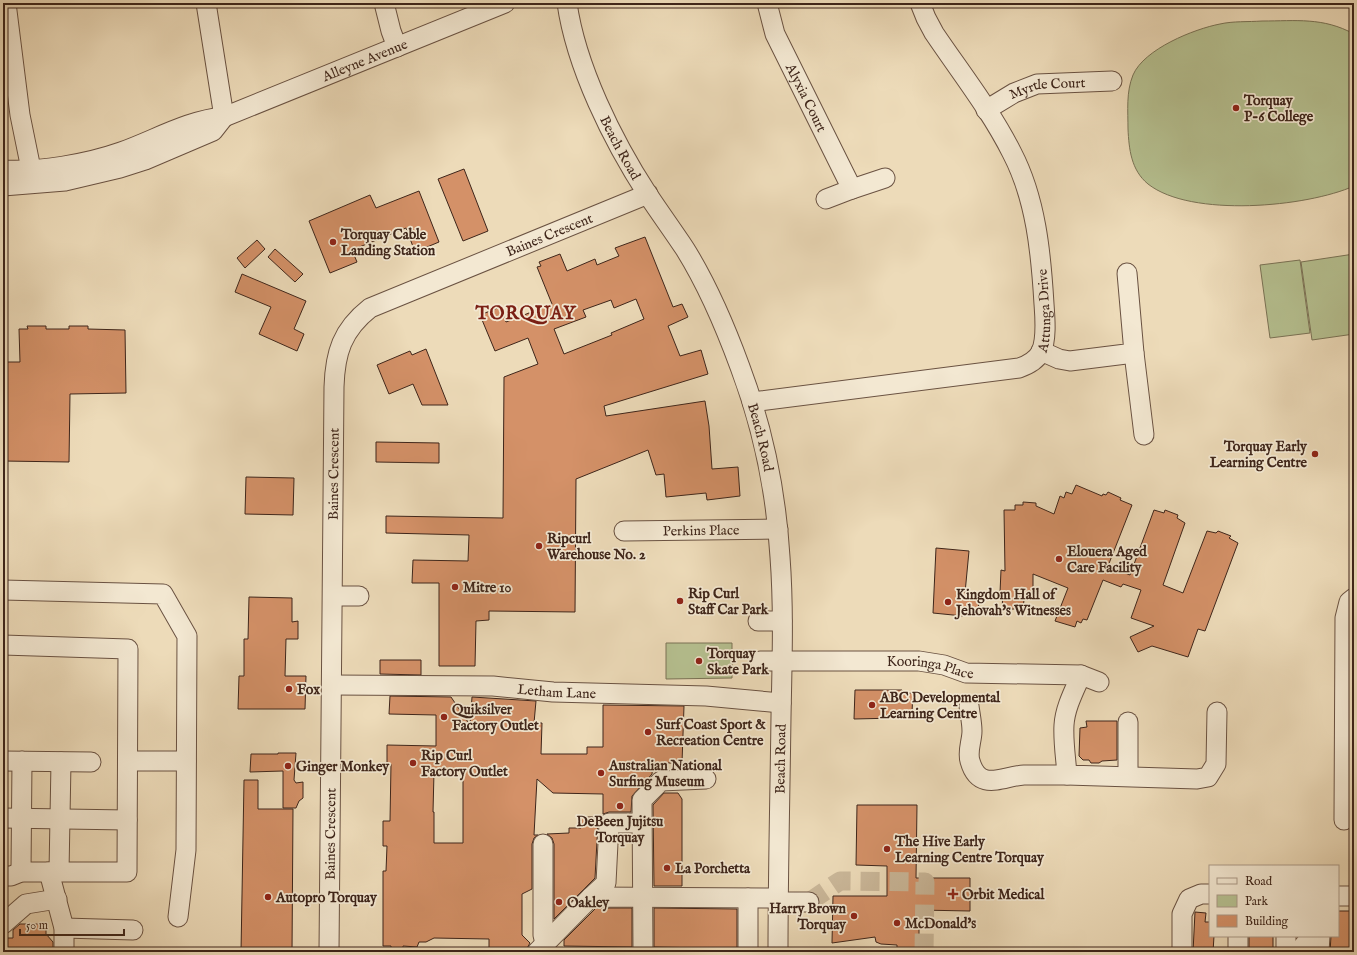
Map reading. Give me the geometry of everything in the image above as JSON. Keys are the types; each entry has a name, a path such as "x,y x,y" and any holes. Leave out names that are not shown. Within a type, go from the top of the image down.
{"street":[{"path":"6,3 20,115 31,169"},
{"path":"206,3 224,117"},
{"path":"384,3 391,31 397,47"},
{"name":"Alleyne Avenue","path":"3,170 31,169 101,158 137,146 205,118 224,117 505,3"},
{"name":"Beach Road","path":"567,3 573,35 591,86 623,152 648,194 686,250 704,283 726,331 752,402 768,463 778,529 782,621 778,952"},
{"name":"Alyxia Court","path":"767,3 775,34 852,189"},
{"name":"Attunga Drive","path":"752,402 1019,368 1031,363 1041,351 1044,336 1045,313 1043,275 1031,203 1026,185 1013,154 986,110 934,33 920,3"},
{"name":"Myrtle Court","path":"986,110 1014,93 1037,84 1112,81"},
{"name":"Alleyne Avenue","path":"3,186 64,181 120,168 145,160 213,131 224,117"},
{"path":"826,199 885,178"},
{"name":"Baines Crescent","path":"329,952 335,365 338,350 351,326 370,308 648,194"},
{"path":"1127,273 1134,353 1144,435"},
{"path":"1041,351 1060,359 1070,361 1134,353"},
{"name":"Perkins Place","path":"624,531 778,529"},
{"path":"3,590 162,594 187,636 186,850 178,918"},
{"path":"333,596 359,596"},
{"path":"1344,820 1345,618 1349,602 1354,598"},
{"path":"758,621 782,621"},
{"path":"3,645 128,649 127,872 54,872 12,874 12,818 22,762"},
{"name":"Kooringa Place","path":"760,661 919,661 944,665 966,673 1081,675 1099,682"},
{"path":"1067,776 1064,722 1071,698 1081,675"},
{"name":"Letham Lane","path":"332,685 493,686 553,692 706,701 781,703"},
{"path":"969,706 972,730 969,753 974,769 979,776 992,781 1024,775 1128,776 1197,779 1208,777 1216,764 1217,712"},
{"path":"1128,722 1128,776"},
{"path":"3,761 91,762"},
{"path":"128,761 186,761"},
{"path":"60,762 60,819 54,872 57,899 64,928 64,952"},
{"path":"643,951 642,800 661,781 706,780"},
{"path":"12,818 127,820"},
{"path":"541,948 606,883 609,823 643,823"},
{"path":"541,948 543,934 543,844"},
{"path":"1182,952 1182,914 1189,899 1201,894 1209,894"},
{"path":"1339,896 1354,896"},
{"path":"591,897 748,898 778,905 809,902"},
{"path":"748,898 748,952"},
{"path":"3,924 26,904 57,899"},
{"name":"Beach Road","path":"778,905 783,952"},
{"path":"64,928 133,930"},
{"path":"1238,937 1238,952"},
{"path":"1286,937 1286,952"},
{"path":"1302,952 1301,949 1309,937"},
{"path":"1319,952 1320,937"}],"green space":[{"path":"1262,21 1320,22 1354,34 1354,186 1308,199 1280,204 1250,206 1192,202 1167,195 1148,184 1134,166 1128,137 1129,88 1133,75 1139,66 1159,49 1184,35 1197,30 1225,23"},
{"path":"1354,254 1354,334 1312,340 1301,262"},
{"path":"1300,260 1310,333 1270,338 1260,265"},
{"name":"Torquay Skate Park","path":"666,643 732,643 732,678 666,679"}],"building":[{"path":"464,169 488,231 463,241 438,179"},
{"path":"419,191 439,242 415,252 406,228 352,250 357,262 330,273 309,221 370,195 376,208"},
{"path":"645,237 673,307 682,304 688,317 668,326 680,356 701,350 708,374 604,406 606,416 705,401 709,426 712,469 738,467 740,496 707,500 706,493 666,497 664,474 656,475 648,450 576,479 575,612 489,611 489,620 476,621 475,666 439,666 439,583 412,583 413,560 468,561 469,535 386,533 386,516 503,518 504,377 538,364 528,338 495,351 480,315 500,307 506,322 552,304 537,267 541,266 539,262 560,254 567,271 595,259 597,265 619,256 615,248","holes":["636,299 644,319 611,333 612,335 564,354 554,329 586,317 583,310 611,300 614,308"]},
{"path":"257,240 265,249 245,268 237,258"},
{"path":"275,249 303,274 295,282 268,257"},
{"path":"242,274 306,301 294,329 304,334 297,351 259,334 271,307 235,292"},
{"path":"27,326 46,326 46,329 69,329 69,326 88,326 88,329 125,330 126,393 70,394 69,462 3,461 3,362 20,362 19,329 28,329"},
{"path":"426,349 448,405 422,405 413,384 389,394 377,365 410,351 412,355"},
{"path":"376,442 439,443 439,463 376,462"},
{"path":"246,477 294,478 293,515 245,514"},
{"path":"1076,485 1102,496 1103,494 1106,495 1108,492 1121,498 1120,500 1132,505 1108,566 1130,575 1154,510 1164,513 1165,510 1178,515 1177,518 1185,523 1163,585 1183,593 1207,531 1216,533 1218,531 1231,536 1229,538 1238,543 1205,631 1198,629 1188,657 1152,646 1138,652 1130,637 1154,626 1131,618 1141,590 1123,584 1121,587 1103,580 1087,620 1083,619 1081,623 1077,621 1075,627 1055,621 1068,588 1033,574 1033,593 1027,594 1027,600 1024,600 1023,609 1002,609 1003,592 1000,593 1001,570 1005,571 1004,510 1015,510 1015,505 1023,505 1023,502 1036,503 1036,506 1054,514 1060,496 1064,498 1066,492 1072,494"},
{"path":"936,548 969,551 965,593 980,593 978,611 964,610 963,616 933,613"},
{"path":"249,597 292,598 292,622 298,621 298,639 286,639 285,676 306,676 305,709 238,709 239,676 244,676 244,639 248,639"},
{"path":"380,660 421,660 421,675 380,674"},
{"path":"855,690 902,690 902,693 913,693 912,712 897,712 897,718 854,719"},
{"path":"390,696 451,697 470,725 472,697 536,701 534,723 542,723 541,754 587,754 587,747 603,747 603,705 684,706 682,763 653,763 652,774 632,796 631,812 609,812 603,814 603,794 553,793 537,779 534,835 538,835 534,838 532,844 532,889 522,894 522,935 530,943 525,952 519,952 513,948 503,952 489,952 489,939 434,938 426,942 419,942 417,947 403,946 403,949 391,949 391,946 383,946 383,871 386,871 387,846 383,846 383,821 390,821 391,764 387,764 387,745 436,746 436,715 389,714","holes":["434,772 463,772 463,843 434,843"]},
{"path":"1086,721 1117,721 1117,760 1091,763 1089,760 1083,760 1079,756 1080,728 1087,727"},
{"path":"296,753 294,780 296,783 303,782 303,798 299,801 296,808 283,808 283,771 250,772 251,754"},
{"path":"244,780 258,780 258,809 293,809 292,952 241,952"},
{"path":"664,793 678,793 682,799 682,886 654,886 653,805"},
{"path":"857,805 917,805 916,878 970,878 970,911 919,910 919,952 897,952 897,945 881,944 876,942 875,937 832,943 833,896 887,896 887,866 856,865"},
{"path":"581,817 600,817 598,822 595,878 554,919 554,844 552,838 547,834 569,833 569,828 581,828"},
{"path":"596,908 632,908 632,947 564,946 564,940"},
{"path":"654,908 737,909 737,952 707,952 707,948 654,947"},
{"path":"1339,911 1354,911 1354,952 1330,952 1331,937 1339,937"},
{"path":"1195,912 1206,913 1205,922 1209,922 1209,937 1214,937 1213,952 1193,952"},
{"path":"20,924 46,924 46,934 53,942 53,952 4,952 5,938 13,938 13,930"},
{"path":"1249,937 1273,937 1273,952 1249,952"}],"tunnel":[{"path":"809,902 840,881 925,882 924,952"}],"place":[{"name":"Torquay P-6 College","path":"1236,108"},
{"name":"Torquay Cable Landing Station","path":"333,242"},
{"name":"Torquay Early Learning Centre","path":"1315,454"},
{"name":"Ripcurl Warehouse No. 2","path":"539,546"},
{"name":"Elouera Aged Care Facility","path":"1059,559"},
{"name":"Mitre 10","path":"455,587"},
{"name":"Rip Curl Staff Car Park","path":"680,601"},
{"name":"Kingdom Hall of Jehovah's Witnesses","path":"948,602"},
{"name":"Torquay Skate Park","path":"699,661"},
{"name":"Fox","path":"289,689"},
{"name":"ABC Developmental Learning Centre","path":"872,705"},
{"name":"Quiksilver Factory Outlet","path":"444,717"},
{"name":"Surf Coast Sport & Recreation Centre","path":"648,732"},
{"name":"Rip Curl Factory Outlet","path":"413,763"},
{"name":"Ginger Monkey","path":"288,766"},
{"name":"Australian National Surfing Museum","path":"601,773"},
{"name":"DeBeen Jujitsu Torquay","path":"620,806"},
{"name":"The Hive Early Learning Centre Torquay","path":"887,849"},
{"name":"La Porchetta","path":"667,868"},
{"name":"Orbit Medical","path":"953,894"},
{"name":"Autopro Torquay","path":"268,897"},
{"name":"Oakley","path":"559,902"},
{"name":"Harry Brown Torquay","path":"854,916"},
{"name":"McDonald's","path":"897,923"}],"district":[{"name":"TORQUAY","path":"526,313"}]}
